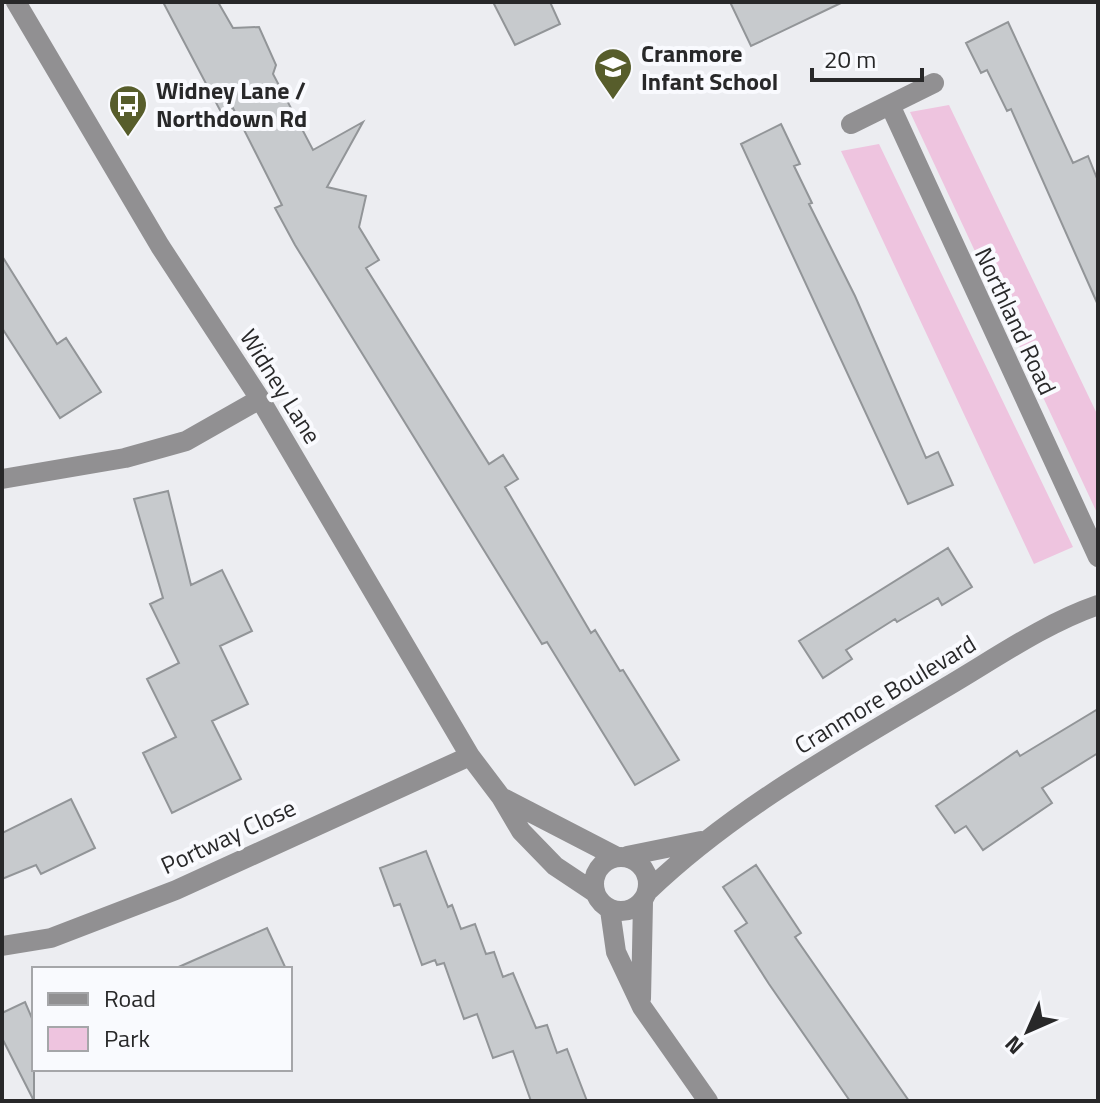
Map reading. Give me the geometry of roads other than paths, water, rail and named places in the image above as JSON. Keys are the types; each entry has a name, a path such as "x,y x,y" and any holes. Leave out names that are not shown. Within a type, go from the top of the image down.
{"street":[{"name":"Widney Lane","path":"16,2 160,246 260,399 470,756 529,840 555,866 594,892"},
{"path":"851,124 934,83"},
{"name":"Northland Road","path":"890,105 1098,557"},
{"path":"2,479 125,458 186,441 260,399"},
{"name":"Cranmore Boulevard","path":"646,896 706,840 817,763 1031,637 1098,605"},
{"name":"Portway Close","path":"2,946 51,938 176,890 470,756"},
{"name":"Widney Lane","path":"501,797 622,856"},
{"name":"Cranmore Boulevard","path":"622,856 706,840"},
{"path":"642,1007 646,875 639,863 622,856 599,868 594,892 610,910 616,952 642,1007 708,1101"},
{"path":"610,910 626,912 646,896"}],"place":[{"name":"Cranmore Infant School","path":"613,101"},
{"name":"Widney Lane / Northdown Rd","path":"128,138"}]}
